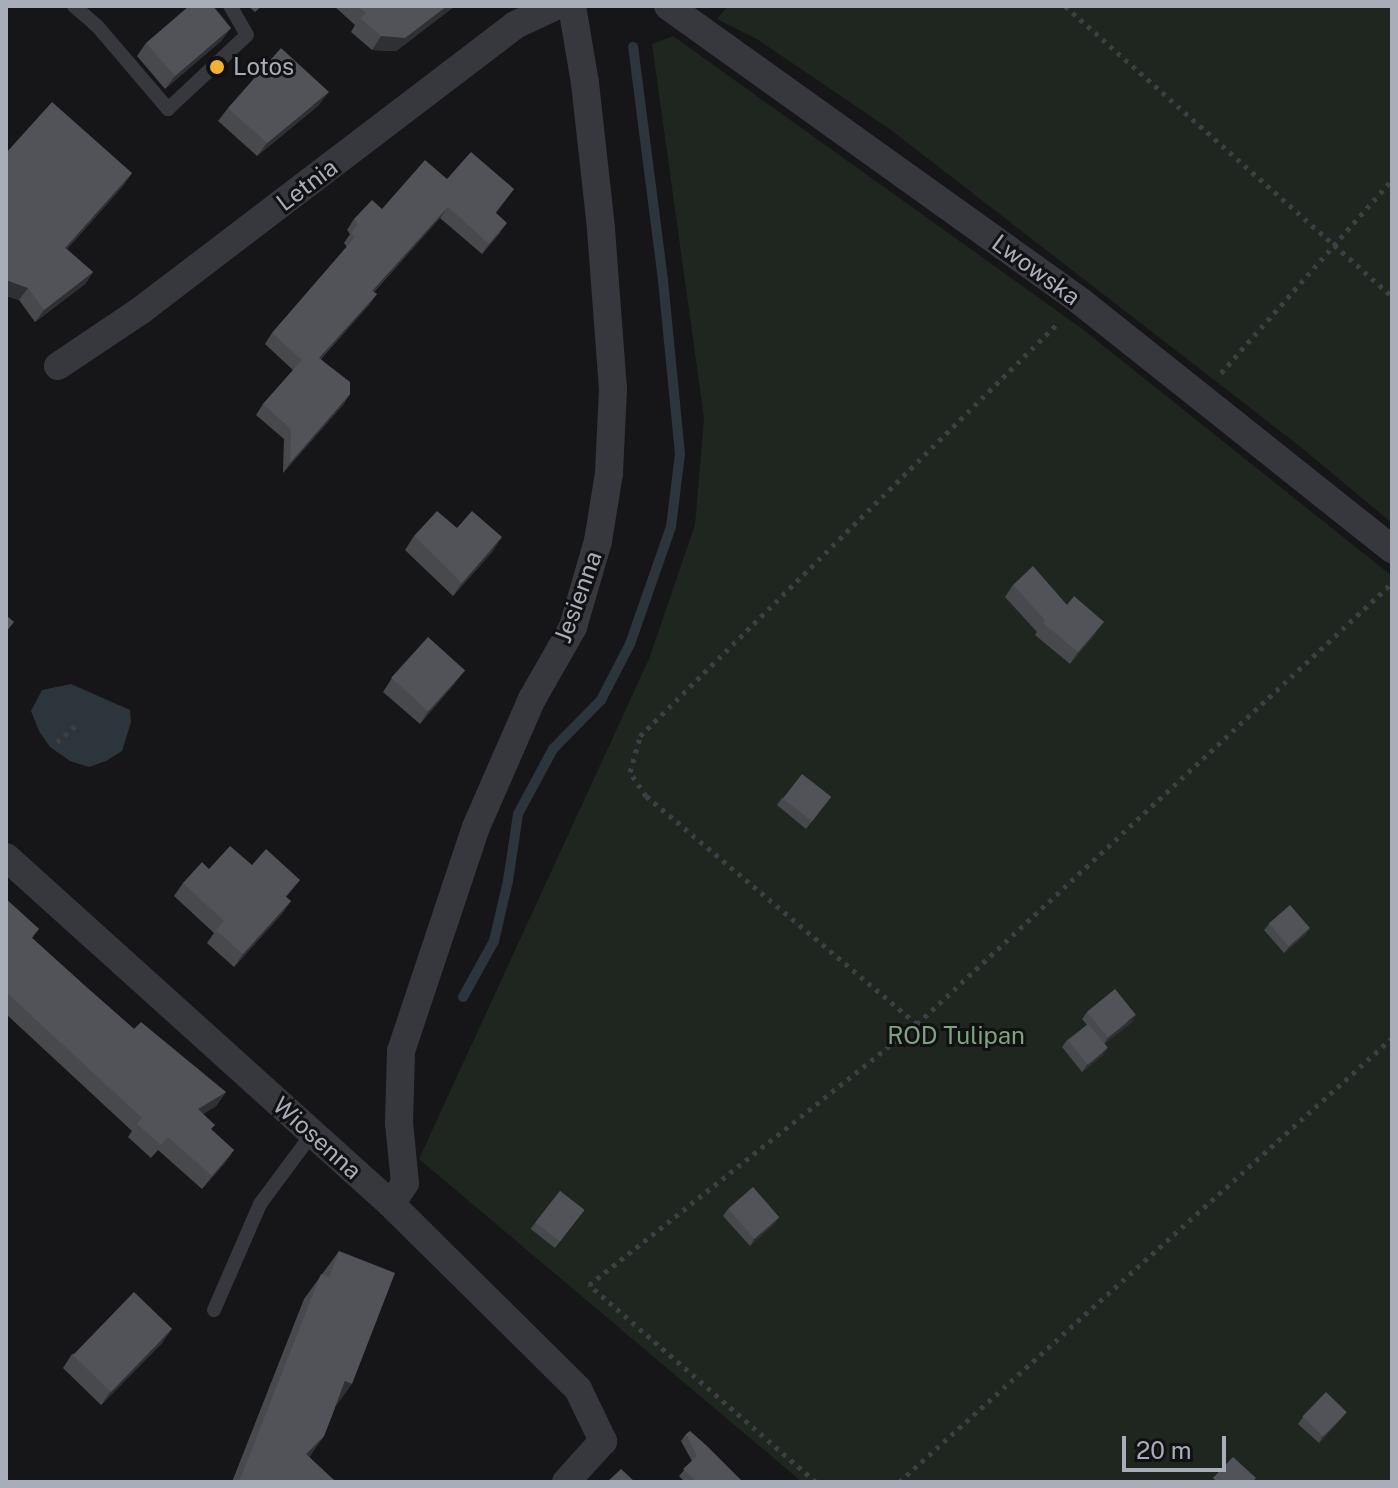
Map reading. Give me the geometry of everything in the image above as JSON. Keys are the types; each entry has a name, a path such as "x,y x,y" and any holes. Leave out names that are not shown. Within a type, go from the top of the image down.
{"street":[{"name":"Letnia","path":"58,366 140,311 515,25 556,6"},
{"name":"Jesienna","path":"391,1204 405,1183 399,1123 401,1051 476,827 532,699 573,627 598,541 609,473 613,389 601,228 585,83 572,6"},
{"name":"Lwowska","path":"668,6 1080,301 1392,549"},
{"name":"Wiosenna","path":"6,857 391,1204 578,1389 603,1441 566,1482"}],"lane":[{"path":"74,6 98,27 168,109 247,35 230,6"},
{"path":"214,1310 260,1204 312,1134"}],"path":[{"path":"1065,6 1392,296"},
{"path":"1199,398 1392,180"},
{"path":"917,1024 646,796 630,772 640,736 1080,301"},
{"path":"816,1482 589,1285 917,1024 1392,583"},
{"path":"57,742 78,724"},
{"path":"899,1482 1392,1038"}],"green space":[{"path":"728,6 1392,6 1392,523 1302,448 891,130 757,39 717,19"},
{"name":"ROD Tulipan","path":"673,36 1081,328 1392,576 1392,1482 802,1482 419,1159 649,659 695,525 704,418 652,44"}],"shaded area":[{"path":"71,684 130,710 131,722 122,751 89,767 70,761 50,747 31,711 42,690"}],"building":[{"path":"189,6 213,6 231,28 175,76 146,43"},
{"path":"358,6 447,6 405,38 381,36 360,18 366,13"},
{"path":"281,48 329,92 267,143 228,108"},
{"path":"52,102 132,173 65,248 93,272 44,310 28,288 6,280 6,153"},
{"path":"471,152 514,189 495,212 507,223 489,244 448,207 372,291 377,294 319,358 350,382 350,394 290,463 291,429 263,404 302,360 272,333 355,237 351,233 358,224 354,219 372,200 382,209 425,160 447,179"},
{"path":"437,511 457,528 472,511 502,537 462,583 414,536"},
{"path":"1033,566 1067,605 1074,596 1104,622 1078,652 1043,623 1045,620 1013,585"},
{"path":"6,615 14,622 6,632"},
{"path":"428,637 465,670 428,711 391,678"},
{"path":"802,774 831,797 812,821 783,798"},
{"path":"230,846 252,865 266,849 300,880 285,896 291,901 243,954 216,930 224,921 183,883 202,862 209,869"},
{"path":"6,899 39,929 31,937 134,1029 141,1022 226,1092 198,1109 215,1125 211,1129 234,1150 212,1176 168,1137 161,1145 137,1124 142,1118 6,992"},
{"path":"1290,905 1310,928 1289,946 1269,923"},
{"path":"1115,989 1136,1015 1108,1037 1087,1012"},
{"path":"1088,1024 1108,1048 1088,1064 1068,1041"},
{"path":"753,1187 779,1217 754,1239 728,1209"},
{"path":"560,1191 584,1210 560,1242 535,1223"},
{"path":"339,1251 395,1273 352,1384 345,1381 324,1436 306,1454 336,1482 239,1482 321,1274 329,1277"},
{"path":"134,1292 172,1329 111,1392 73,1355"},
{"path":"1326,1392 1347,1412 1323,1437 1302,1416"},
{"path":"690,1431 743,1482 697,1482 683,1469 697,1456 686,1434"},
{"path":"1233,1457 1256,1478 1252,1482 1217,1482 1213,1478"},
{"path":"621,1469 635,1482 607,1482"}],"waterway":[{"path":"463,997 494,941 508,881 518,814 553,749 601,700 630,644 671,527 680,454 663,280 633,47"}],"place":[{"name":"Lotos","path":"217,67"}]}
